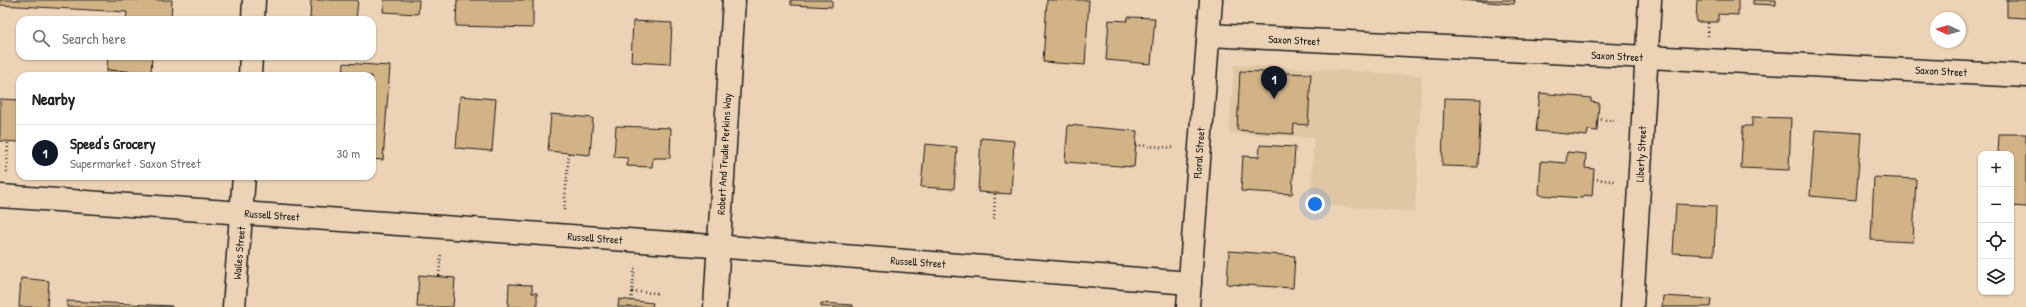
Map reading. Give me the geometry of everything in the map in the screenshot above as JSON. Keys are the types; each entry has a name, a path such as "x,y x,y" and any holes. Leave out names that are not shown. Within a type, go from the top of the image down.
{"street":[{"path":"253,16 254,0"},
{"name":"Robert And Trudie Perkins Way","path":"715,307 734,0"},
{"name":"Floral Street","path":"1188,307 1211,0"},
{"name":"Liberty Street","path":"1632,307 1650,0"},
{"name":"Saxon Street","path":"1209,35 2026,76"},
{"path":"250,72 251,60"},
{"name":"Wailes Street","path":"234,307 244,180"},
{"name":"Russell Street","path":"0,196 638,241 1190,283"}],"path":[{"path":"1136,145 1174,148"},
{"path":"562,236 569,153"},
{"path":"1593,179 1615,181"},
{"path":"994,219 995,192"},
{"path":"631,301 638,241"},
{"path":"632,292 659,293"}],"shaded area":[{"path":"1234,65 1340,70 1422,76 1415,212 1310,204 1314,138 1229,133"}],"building":[{"path":"0,0 172,0 171,16 126,16 127,12 0,5"},
{"path":"311,0 358,0 356,16 310,16"},
{"path":"384,0 419,0 418,14 383,12"},
{"path":"457,0 533,0 533,28 456,26"},
{"path":"791,0 832,0 832,7 791,5"},
{"path":"1047,0 1089,0 1085,65 1043,62"},
{"path":"1460,0 1515,0 1514,4"},
{"path":"1697,0 1738,0 1738,15 1718,14 1718,22 1696,22"},
{"path":"1753,0 1776,0 1776,5 1753,4"},
{"path":"2007,0 2026,0 2026,18 2007,17"},
{"path":"1128,17 1155,18 1151,64 1106,60 1109,20 1127,21"},
{"path":"633,21 672,23 670,64 631,62"},
{"path":"108,60 152,60 151,72 107,70"},
{"path":"344,63 390,66 383,160 376,159 376,72 343,72"},
{"path":"107,70 136,72 107,72"},
{"path":"1240,71 1311,74 1308,125 1294,124 1293,134 1237,130"},
{"path":"1540,93 1591,98 1591,102 1599,103 1597,131 1588,130 1587,136 1536,131"},
{"path":"460,96 496,99 492,151 456,148"},
{"path":"1444,98 1481,99 1478,167 1442,166"},
{"path":"0,99 16,100 16,142 0,141"},
{"path":"551,114 593,118 590,155 548,151"},
{"path":"1752,117 1791,118 1789,170 1741,168 1743,126 1752,126"},
{"path":"1068,125 1137,131 1134,167 1065,162"},
{"path":"616,126 671,128 670,158 653,158 652,167 627,166 628,158 614,157"},
{"path":"1815,130 1861,133 1856,200 1810,196"},
{"path":"1999,134 2026,134 2026,207 2014,206 2014,151 1998,151"},
{"path":"981,138 1014,141 1011,194 978,192"},
{"path":"925,144 957,147 954,189 921,187"},
{"path":"1260,145 1295,147 1292,194 1241,191 1243,156 1259,157"},
{"path":"1567,152 1586,154 1585,168 1594,169 1592,196 1583,195 1583,198 1539,195 1541,161 1566,163"},
{"path":"1874,177 1916,179 1913,242 1871,240"},
{"path":"1676,204 1716,206 1714,255 1673,253"},
{"path":"1229,251 1295,256 1293,288 1227,284"},
{"path":"419,275 455,278 453,307 417,307"},
{"path":"21,278 49,281 47,307 19,307"},
{"path":"509,284 532,285 532,293 537,293 537,307 508,307"},
{"path":"1663,296 1711,299 1710,307 1662,307"},
{"path":"619,299 653,303 652,307 618,307"},
{"path":"67,301 172,306 172,307 67,307"},
{"path":"821,303 853,305 853,307 821,307"}],"place":[{"name":"Speed's Grocery","path":"1274,99"}]}
